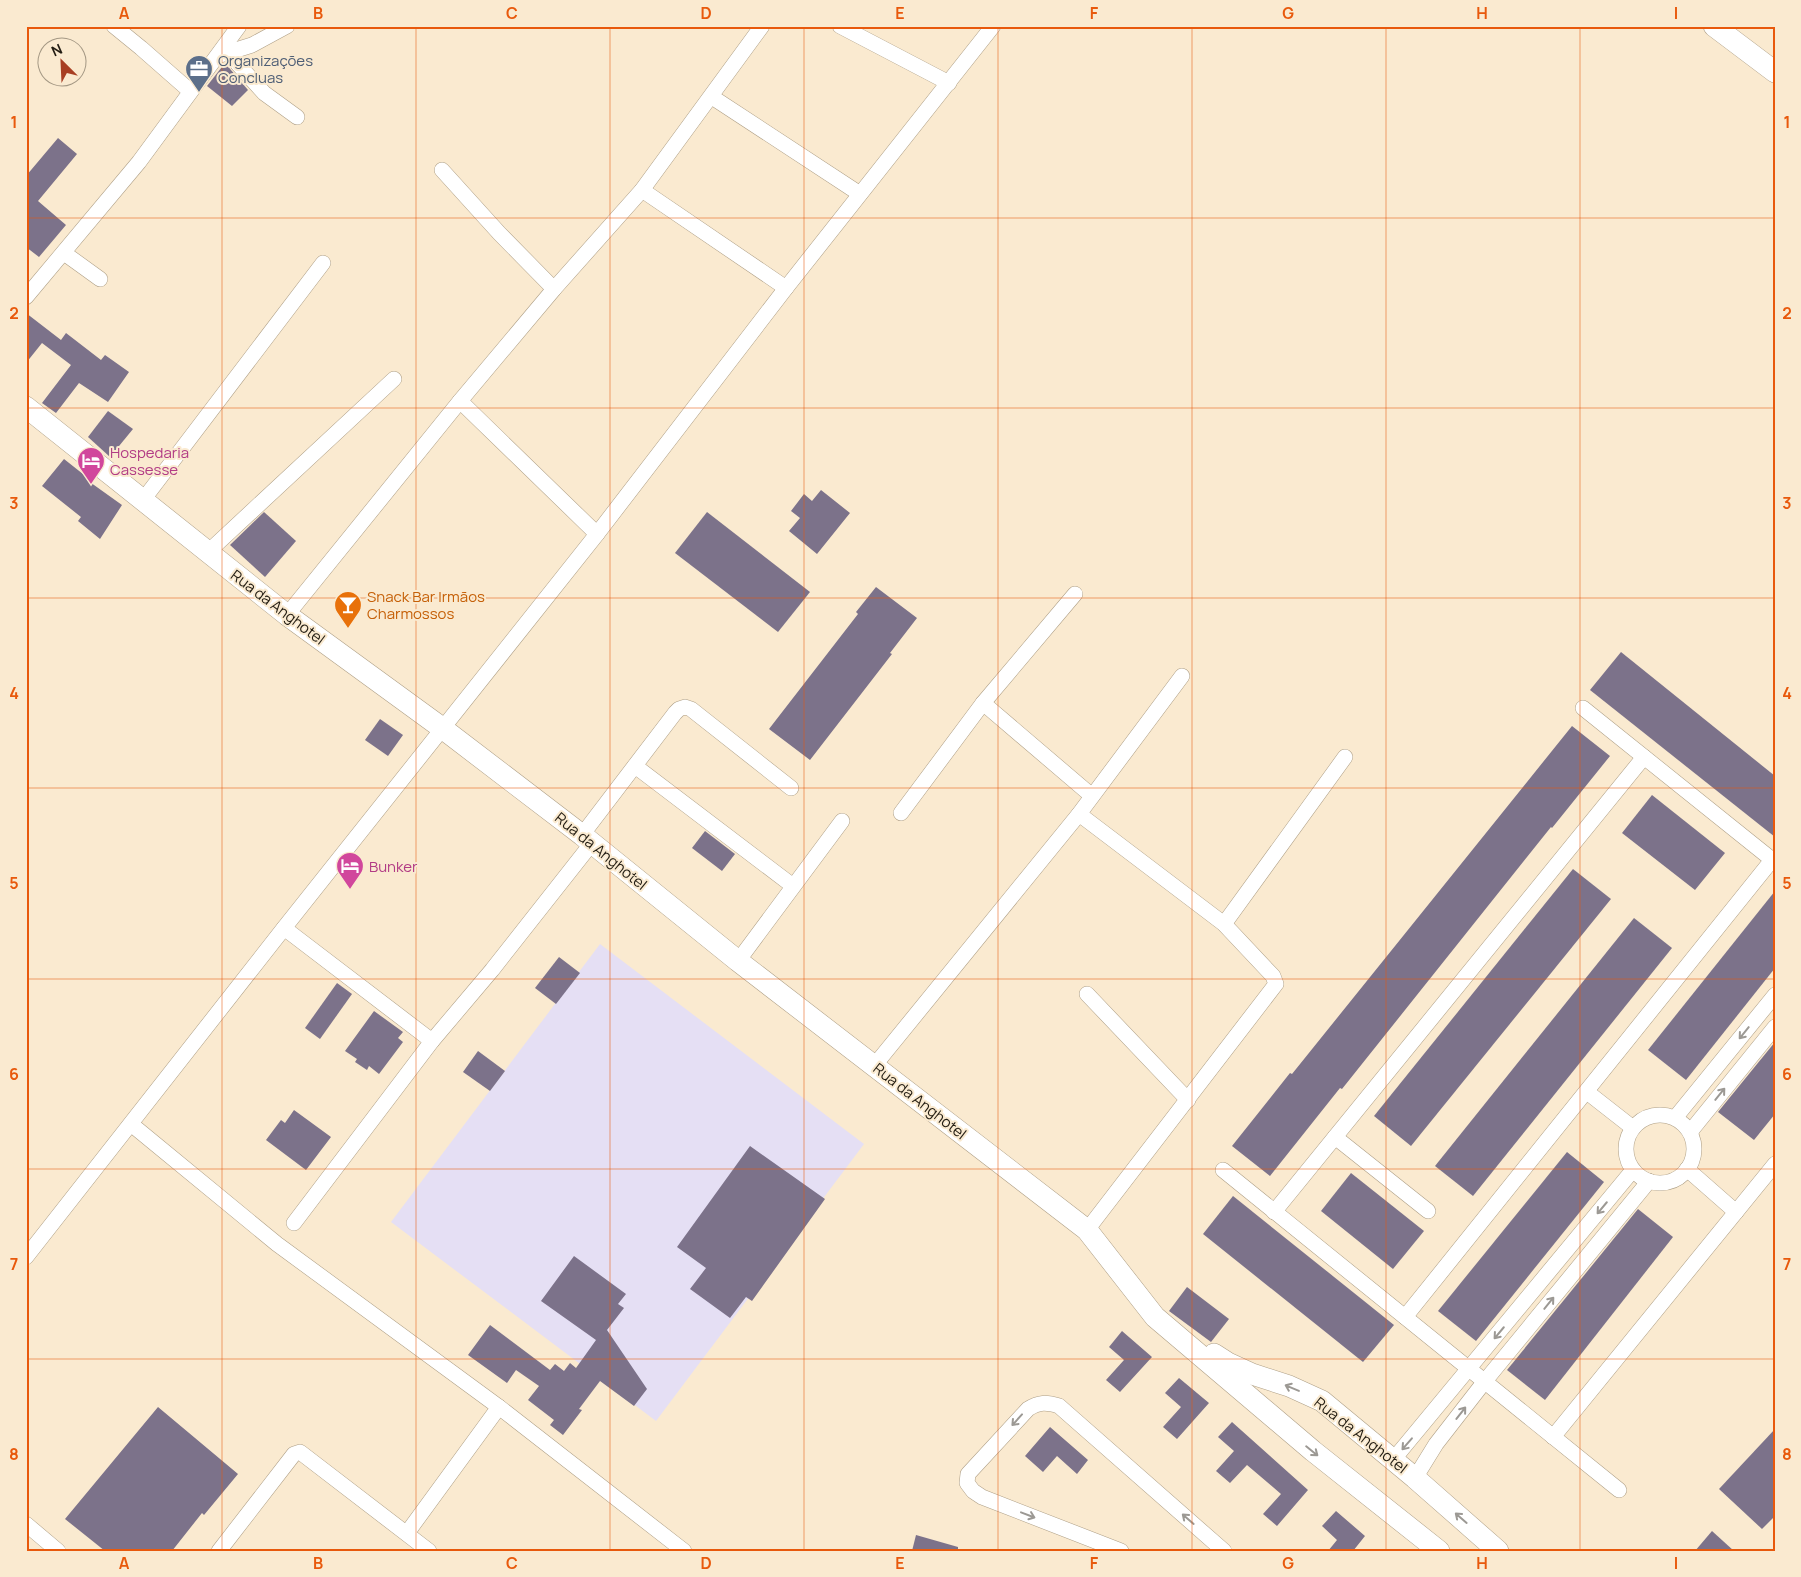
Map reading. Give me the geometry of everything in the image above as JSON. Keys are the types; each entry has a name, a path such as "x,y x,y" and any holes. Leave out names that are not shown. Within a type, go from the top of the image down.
{"main road":[{"path":"1714,26 1775,72"},
{"name":"Rua da Anghotel","path":"26,407 287,615 442,728 587,839 738,961 1087,1230 1155,1317 1313,1451 1439,1551"},
{"name":"Rua da Anghotel","path":"1155,1317 1228,1363 1252,1374 1289,1386 1322,1401 1415,1478 1498,1551"}],"street":[{"path":"114,26 190,91"},
{"path":"222,54 256,43 287,26"},
{"path":"287,615 460,401 554,289 642,190 712,97 762,26"},
{"path":"840,26 949,83"},
{"path":"26,1256 597,534 786,288 993,26"},
{"path":"26,297 139,162 190,91 222,54 237,27"},
{"path":"222,54 264,93 297,117"},
{"path":"712,97 860,194"},
{"path":"442,170 499,233 554,289"},
{"path":"642,190 786,288"},
{"path":"64,253 100,279"},
{"path":"143,500 322,263"},
{"path":"208,552 394,379"},
{"path":"460,401 597,534"},
{"path":"901,813 983,703 1075,594"},
{"path":"874,1066 1079,814 1182,676"},
{"path":"983,703 1092,796"},
{"path":"294,1223 432,1042 492,970 587,839 635,766 679,708 686,707 691,710 791,788"},
{"path":"1405,1317 1774,861 1583,708"},
{"path":"1224,924 1345,757"},
{"path":"1274,1212 1644,757"},
{"path":"635,766 794,886"},
{"path":"1079,814 1224,924 1273,976 1276,984 1087,1230"},
{"path":"738,961 842,820"},
{"path":"284,928 432,1042"},
{"path":"1087,994 1188,1100"},
{"path":"1675,1118 1775,995"},
{"path":"1690,1132 1775,1027"},
{"path":"1587,1092 1633,1128"},
{"path":"1664,1115 1675,1118 1684,1124 1690,1132 1694,1151 1691,1161 1687,1169 1670,1181 1649,1181 1634,1170 1628,1160 1626,1149 1628,1138 1633,1128 1642,1120 1652,1116 1664,1115"},
{"path":"131,1124 277,1244 499,1407 684,1551"},
{"path":"1335,1136 1428,1211"},
{"path":"1553,1437 1775,1164"},
{"path":"1687,1169 1736,1212"},
{"path":"1223,1170 1619,1490"},
{"path":"1393,1460 1634,1170"},
{"path":"1415,1478 1436,1444 1485,1381 1649,1181"},
{"path":"1121,1551 982,1497 972,1491 967,1483 968,1474 1028,1409 1038,1403 1049,1403 1059,1406 1224,1551"},
{"path":"406,1533 499,1407"},
{"path":"219,1551 294,1454 300,1452 406,1533 421,1548"},
{"path":"26,1524 58,1551"}],"shaded area":[{"path":"600,944 864,1144 656,1421 391,1222"}],"building":[{"path":"225,63 248,90 232,106 207,86"},
{"path":"58,138 77,154 38,201 66,225 39,257 26,247 26,176"},
{"path":"26,313 61,340 66,333 101,360 105,355 129,372 108,402 79,383 56,413 42,403 71,365 42,343 26,363"},
{"path":"108,411 133,429 110,457 88,437"},
{"path":"64,459 88,478 87,480 122,505 100,539 78,521 81,517 42,486"},
{"path":"821,490 850,513 817,554 789,531 800,518 791,511 804,494 812,501"},
{"path":"264,512 296,541 265,577 230,545"},
{"path":"707,512 810,592 778,632 675,553"},
{"path":"876,587 917,618 890,653 892,654 810,760 769,729 858,614 856,612"},
{"path":"1621,652 1775,776 1775,837 1590,690"},
{"path":"380,719 403,735 388,756 365,740"},
{"path":"1572,726 1610,756 1270,1176 1232,1146"},
{"path":"1652,795 1725,853 1695,890 1622,833"},
{"path":"705,831 735,854 722,871 692,848"},
{"path":"1573,869 1611,899 1411,1146 1374,1116"},
{"path":"1775,891 1775,968 1686,1080 1648,1050"},
{"path":"1634,918 1672,948 1473,1196 1435,1166"},
{"path":"559,957 580,973 556,1004 535,988"},
{"path":"337,983 352,994 320,1039 305,1028"},
{"path":"374,1011 403,1032 398,1038 403,1042 379,1074 369,1066 367,1070 355,1062 357,1059 345,1051"},
{"path":"1775,1042 1775,1114 1754,1140 1718,1112"},
{"path":"478,1051 505,1071 490,1091 463,1072"},
{"path":"294,1110 331,1137 306,1170 266,1140 281,1120 285,1123"},
{"path":"750,1146 825,1199 752,1301 746,1297 730,1318 690,1289 706,1268 677,1247"},
{"path":"1567,1152 1604,1182 1476,1341 1438,1311"},
{"path":"1351,1173 1424,1231 1393,1269 1321,1211"},
{"path":"1233,1196 1394,1325 1363,1362 1203,1234"},
{"path":"1638,1209 1673,1237 1545,1400 1507,1370"},
{"path":"574,1256 626,1294 618,1304 624,1308 607,1330 647,1389 634,1406 600,1381 579,1409 582,1410 563,1435 550,1425 554,1420 528,1400 539,1386 516,1370 507,1383 468,1355 490,1325 550,1370 555,1364 564,1371 570,1363 576,1368 596,1340 541,1301"},
{"path":"1187,1287 1229,1319 1211,1342 1169,1311"},
{"path":"1122,1331 1152,1357 1120,1392 1106,1380 1124,1360 1109,1347"},
{"path":"1179,1378 1209,1403 1177,1439 1163,1427 1181,1407 1165,1393"},
{"path":"158,1407 238,1474 204,1515 202,1513 172,1551 105,1551 65,1519"},
{"path":"1232,1422 1308,1490 1277,1526 1263,1514 1281,1494 1247,1465 1230,1483 1216,1471 1234,1451 1218,1437"},
{"path":"1050,1427 1088,1460 1077,1474 1057,1456 1043,1472 1025,1456"},
{"path":"1775,1429 1775,1516 1762,1529 1719,1489"},
{"path":"1336,1511 1365,1536 1353,1551 1328,1551 1337,1540 1322,1526"},
{"path":"1712,1531 1734,1551 1695,1551"},
{"path":"916,1535 958,1547 958,1551 912,1551"}],"place":[{"name":"Organizações Concluas","path":"199,93"},
{"name":"Hospedaria Cassesse","path":"91,485"},
{"name":"Snack Bar Irmãos Charmossos","path":"348,629"},
{"name":"Bunker","path":"350,890"}]}
